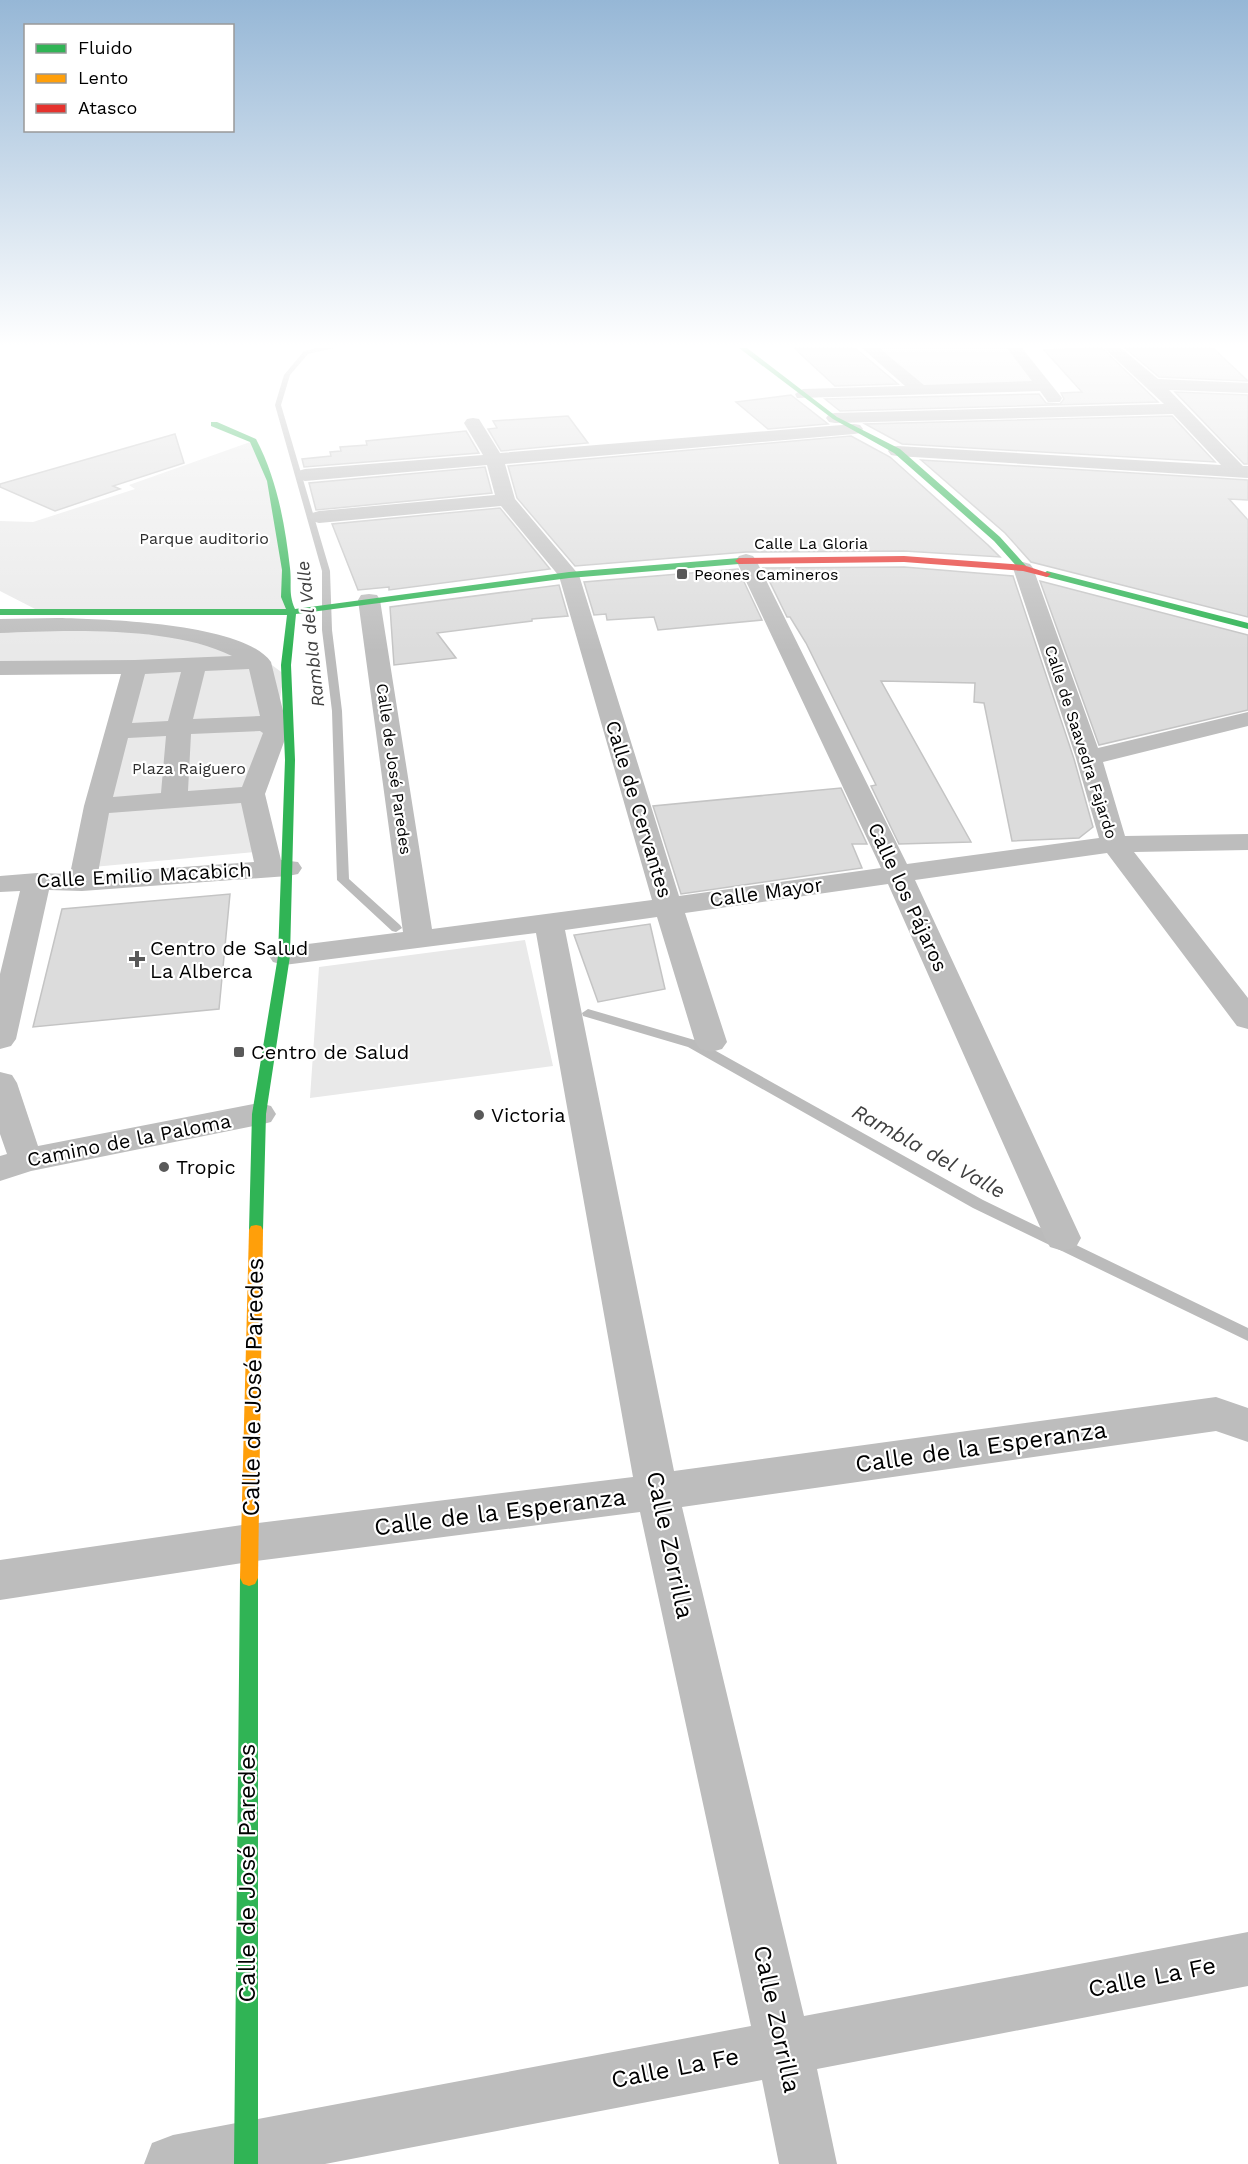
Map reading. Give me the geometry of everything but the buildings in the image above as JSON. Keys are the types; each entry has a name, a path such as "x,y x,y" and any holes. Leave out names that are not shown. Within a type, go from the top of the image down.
{"street":[{"name":"Calle de José Paredes","path":"246,2157 249,1543 259,1114 284,956 279,868 291,760 286,665 292,612 285,597 286,570 271,481 257,449"},
{"path":"488,449 495,460 506,500 569,575"},
{"path":"305,475 623,449"},
{"path":"893,449 996,539 1023,568"},
{"path":"1219,449 1243,472"},
{"path":"897,451 1243,472"},
{"path":"319,517 506,500"},
{"name":"Calle La Gloria","path":"0,609 165,614 292,612 569,575 746,560 904,559 1023,568 1248,626"},
{"name":"Calle los Pájaros","path":"746,560 898,874 1063,1238"},
{"name":"Calle de Saavedra Fajardo","path":"1023,568 1089,758 1114,844 1248,1019"},
{"name":"Calle de Cervantes","path":"569,575 711,1042"},
{"path":"10,596 40,612"},
{"name":"Calle de José Paredes","path":"369,600 419,938"},
{"path":"165,614 256,641 270,649 286,665"},
{"path":"0,626 76,625 148,630 206,639 242,650 259,662 276,731 252,794 279,868"},
{"path":"0,668 135,667 259,662"},
{"path":"174,800 179,727 195,664"},
{"path":"82,883 97,806 135,667"},
{"path":"1089,758 1248,719"},
{"path":"116,731 266,723 276,731"},
{"path":"97,806 252,794"},
{"name":"Calle Mayor","path":"284,956 549,923 1114,844 1248,842"},
{"name":"Calle Emilio Macabich","path":"0,884 37,881 82,883 279,868"},
{"path":"0,1039 37,881"},
{"name":"Calle Zorrilla","path":"549,923 657,1492 784,2047 808,2164"},
{"path":"0,1083 13,1164"},
{"name":"Camino de la Paloma","path":"13,1164 259,1114"},
{"name":"Calle de la Esperanza","path":"0,1580 249,1543 657,1492 1216,1414 1248,1425"},
{"name":"Calle La Fe","path":"173,2164 246,2157 784,2047 1248,1959"}],"green space":[{"name":"Parque auditorio","path":"230,449 257,449 271,481 292,612 41,612 0,591 0,521 33,522 135,489 129,485"},
{"name":"Plaza Raiguero","path":"39,622 245,645 284,674 255,852 93,867 130,671 0,673 0,623"},
{"path":"525,940 553,1066 310,1098 319,967"}],"waterway":[{"name":"Rambla del Valle","path":"291,449 326,571 327,630 337,711 343,880 396,928"},
{"name":"Rambla del Valle","path":"588,1013 693,1044 978,1204 1248,1335"}],"traffic: fast":[{"path":"257,449 271,481 286,570 285,597 292,612"},
{"path":"893,449 997,539 1023,568"},
{"path":"0,612 292,612 569,575 739,561"},
{"path":"1047,574 1248,626"},
{"path":"256,1230 259,1114 284,956 290,760 286,665 292,612"},
{"path":"246,2164 249,1578"}],"traffic: slow":[{"path":"249,1578 256,1230"}],"traffic: jam":[{"path":"739,561 904,559 1023,568 1047,574"}],"place":[{"name":"Peones Camineros","path":"682,574"},
{"name":"Centro de Salud La Alberca","path":"137,959"},
{"name":"Centro de Salud","path":"239,1052"},
{"name":"Victoria","path":"479,1115"},
{"name":"Tropic","path":"164,1167"}]}
